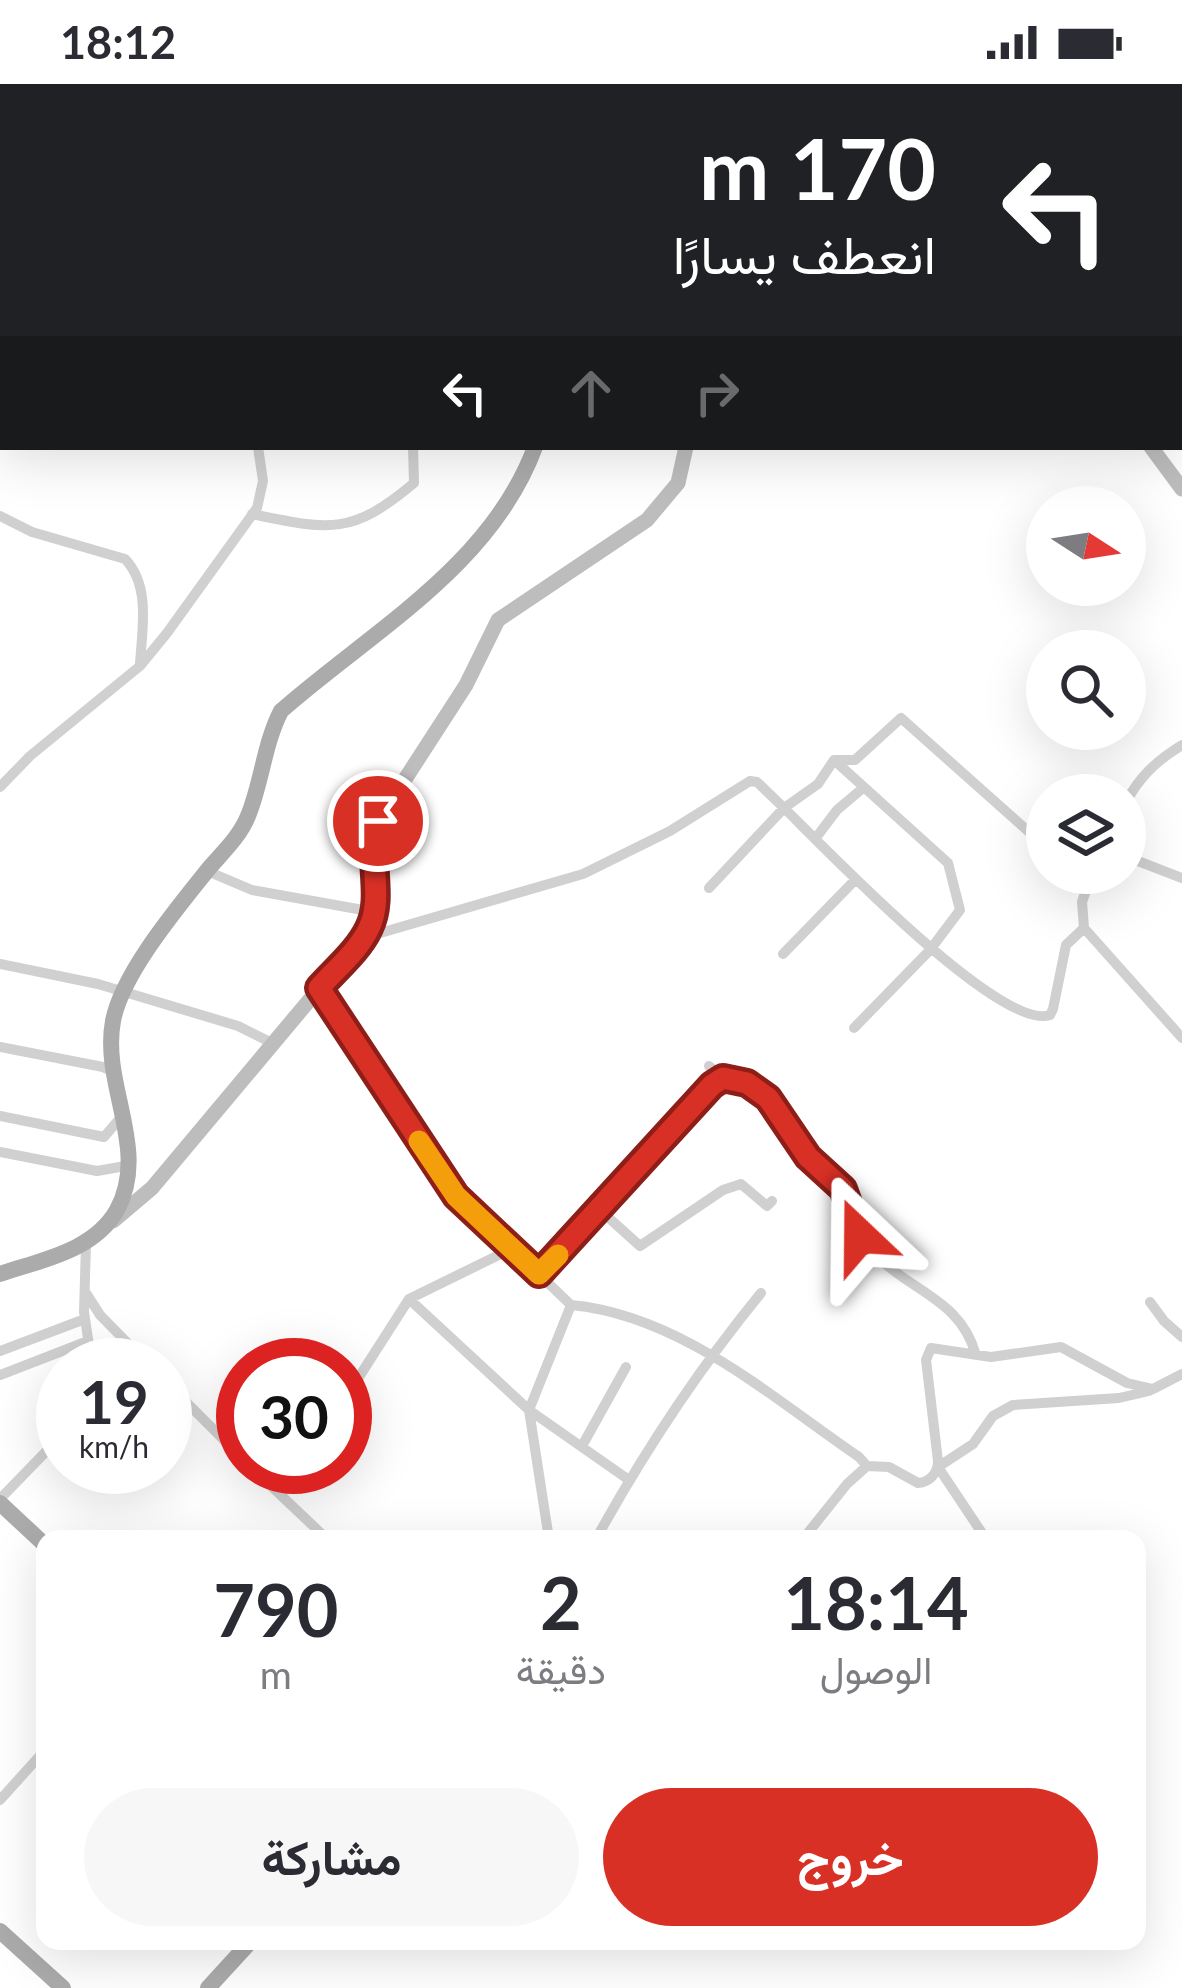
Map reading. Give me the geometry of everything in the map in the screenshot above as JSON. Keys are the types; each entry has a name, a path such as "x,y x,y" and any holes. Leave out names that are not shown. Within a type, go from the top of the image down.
{"main road":[{"path":"0,1274 86,1244 105,1227 125,1191 131,1165 111,1040 122,992 248,816 281,711 416,602 472,549 512,498 535,450"},
{"path":"0,1501 36,1535"},
{"path":"0,1931 63,1988"},
{"path":"208,1988 243,1950"}],"street":[{"path":"0,787 30,756 140,666 262,496 258,450"},
{"path":"252,514 321,528 382,509 414,483 413,450"},
{"path":"105,1227 152,1188 363,938 374,912 373,845 378,821 466,685 498,620 647,520 678,483 685,450"},
{"path":"1153,450 1182,489"},
{"path":"0,516 32,532 125,559 133,567 144,610 140,666"},
{"path":"834,760 855,760 901,718 1026,829"},
{"path":"1144,774 1150,765 1171,762 1182,746"},
{"path":"834,760 950,868 960,910 930,950 854,1028"},
{"path":"709,888 784,808 818,784 834,760"},
{"path":"363,938 583,874 670,831 751,782 757,782 930,950 1023,1011 1046,1018 1053,1009 1066,945 1084,928"},
{"path":"815,839 837,810 863,788"},
{"path":"1146,864 1182,878"},
{"path":"207,871 252,890 374,912"},
{"path":"783,954 856,879"},
{"path":"1086,894 1080,915 1084,928 1182,1038"},
{"path":"0,964 122,992 238,1026 274,1043"},
{"path":"319,988 456,1196 571,1305 652,1324 710,1356 867,1466"},
{"path":"0,1047 115,1073"},
{"path":"709,1066 723,1078 747,1083 768,1098 808,1157 843,1189 863,1242 955,1315 968,1331 976,1355"},
{"path":"539,1274 723,1078"},
{"path":"0,1116 104,1137 122,1117"},
{"path":"0,1152 97,1172 131,1165"},
{"path":"600,1210 640,1246 723,1190 741,1184 761,1203 767,1206 772,1201"},
{"path":"86,1244 88,1338"},
{"path":"372,1357 409,1299 513,1248"},
{"path":"84,1291 123,1338"},
{"path":"601,1530 710,1356 761,1293"},
{"path":"409,1299 530,1410 629,1480"},
{"path":"1150,1302 1182,1337"},
{"path":"549,1530 530,1410 571,1305"},
{"path":"0,1351 85,1319"},
{"path":"980,1530 938,1467 926,1354 935,1346 1008,1356 1061,1347 1127,1383 1153,1390"},
{"path":"0,1375 36,1361"},
{"path":"582,1446 626,1367"},
{"path":"810,1530 867,1466 889,1467 918,1483 973,1444 993,1416 1013,1406 1119,1398 1153,1390 1182,1374"},
{"path":"192,1408 216,1432"},
{"path":"0,1501 36,1463"},
{"path":"280,1494 318,1530"},
{"path":"0,1800 36,1760"}],"slow traffic":[{"path":"419,1141 456,1196 539,1274 558,1255"}],"route":[{"path":"378,821 372,921 319,988 456,1196 539,1274 723,1078 747,1083 768,1098 808,1157 843,1189 860,1236"}]}
